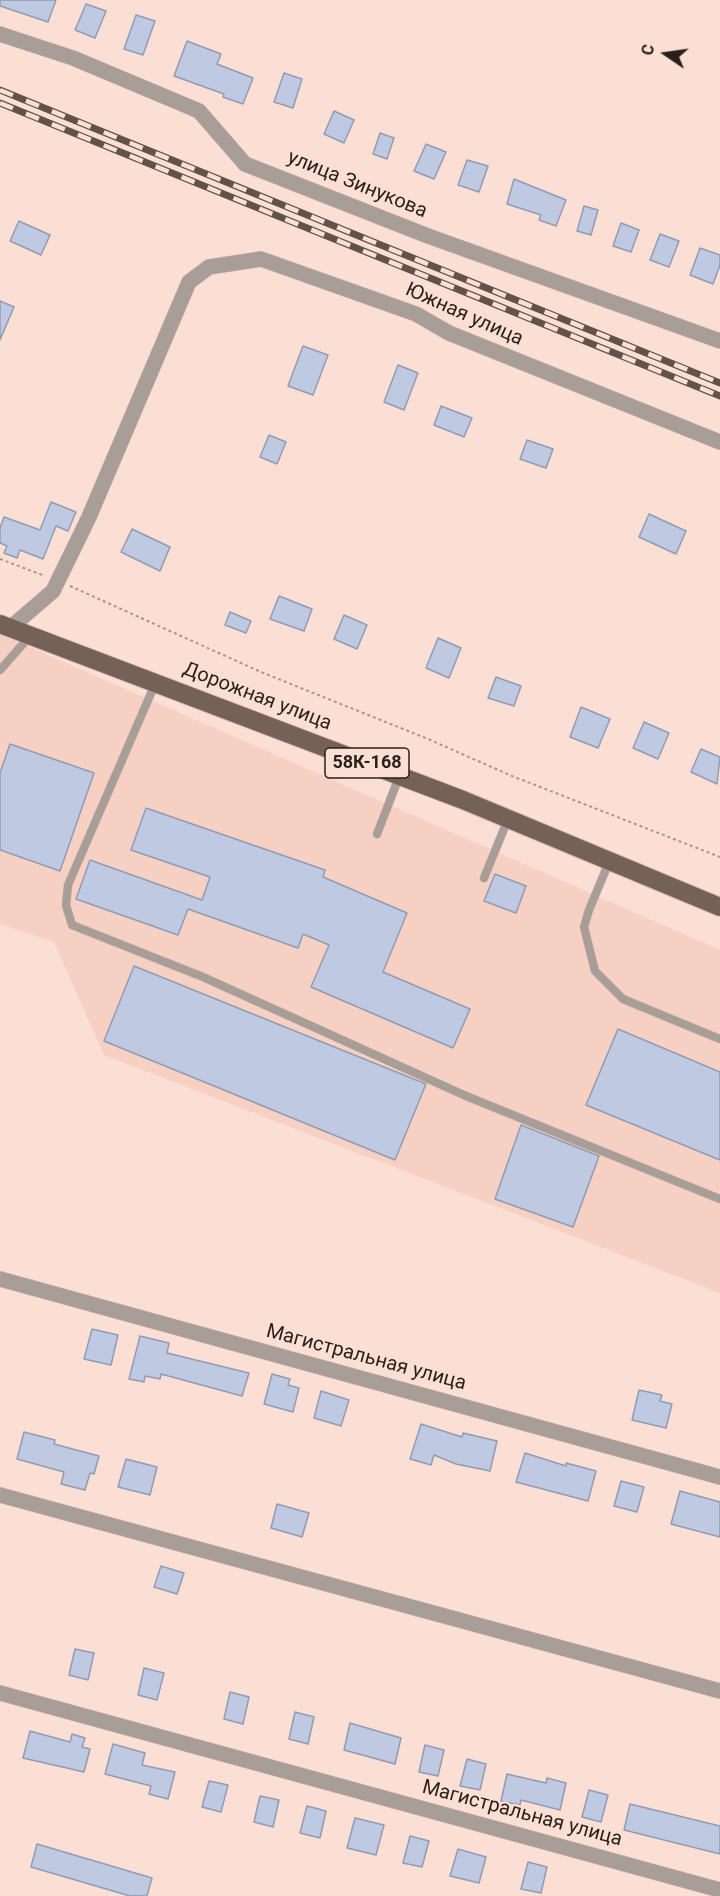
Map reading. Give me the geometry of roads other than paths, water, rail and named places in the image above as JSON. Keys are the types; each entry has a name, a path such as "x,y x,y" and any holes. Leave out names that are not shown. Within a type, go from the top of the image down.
{"main road":[{"name":"Дорожная улица","path":"5,626 399,776 720,907"}],"street":[{"name":"улица Зинукова","path":"0,34 73,58 199,111 245,164 428,236 720,341"},
{"name":"Южная улица","path":"5,626 53,591 89,517 189,282 209,267 261,259 416,314 449,333 720,442"},
{"name":"Магистральная улица","path":"0,1279 720,1477"},
{"path":"0,1495 720,1691"},
{"name":"Магистральная улица","path":"0,1693 720,1890"}],"lane":[{"path":"0,670 30,636"},
{"path":"156,683 68,885 66,905 72,925 203,977 466,1096 720,1199"},
{"path":"377,834 399,776"},
{"path":"484,878 508,819"},
{"path":"609,861 588,910 584,927 595,970 623,999 720,1039"}],"railway":[{"path":"0,90 720,383"},
{"path":"0,103 720,396"}]}
